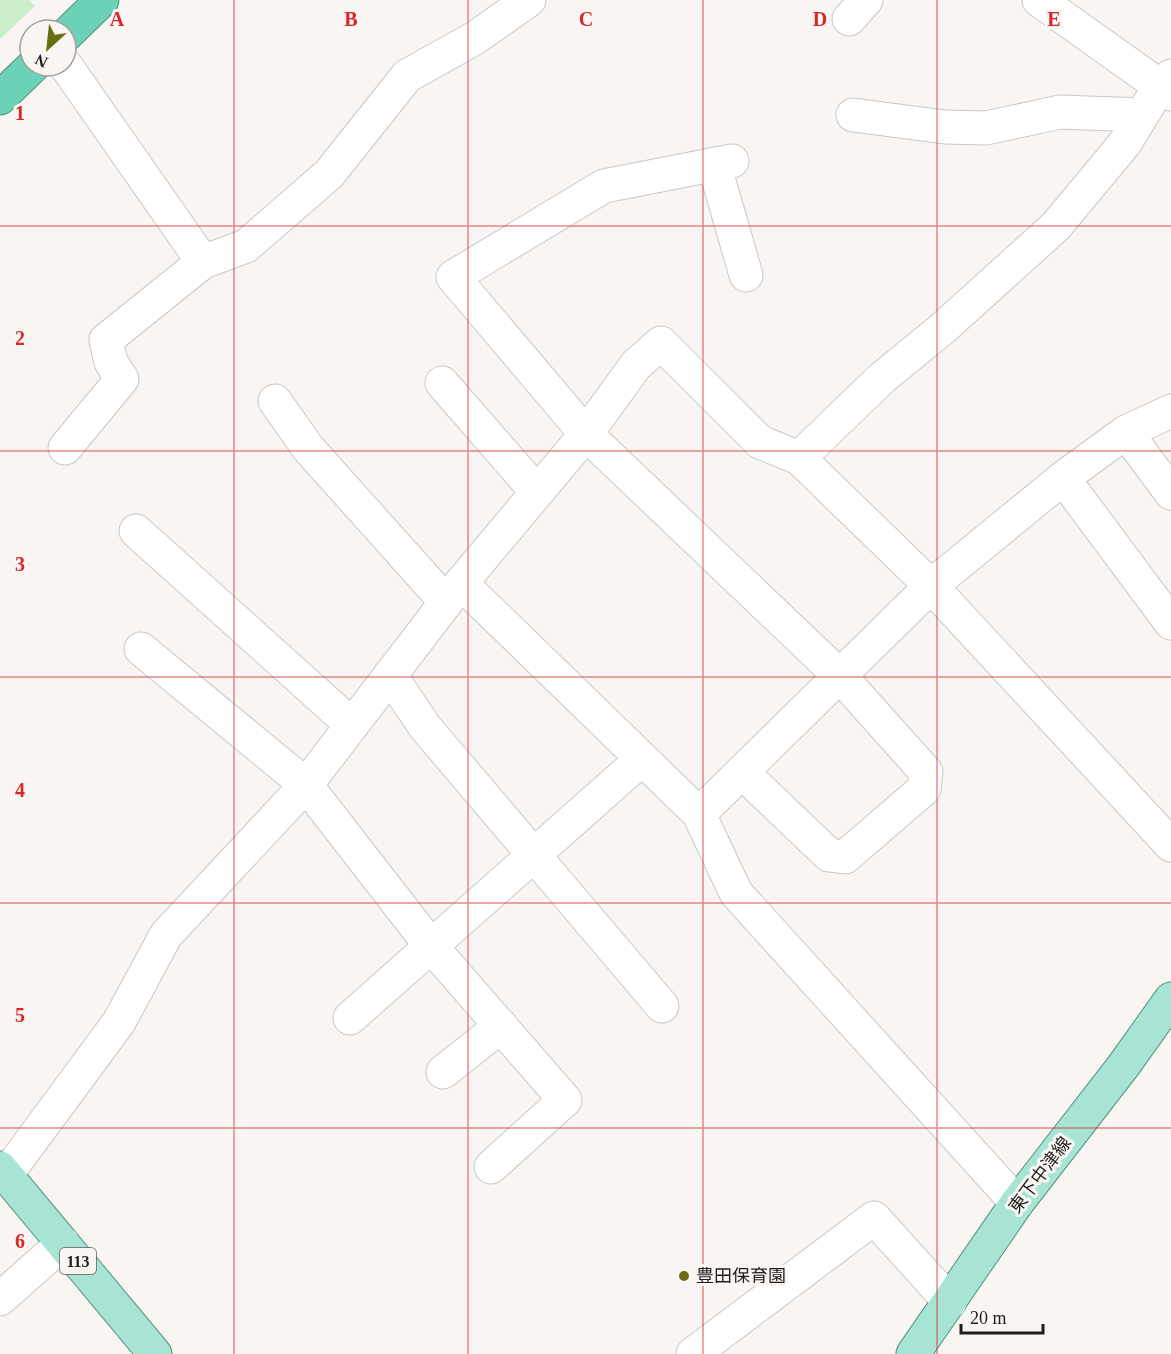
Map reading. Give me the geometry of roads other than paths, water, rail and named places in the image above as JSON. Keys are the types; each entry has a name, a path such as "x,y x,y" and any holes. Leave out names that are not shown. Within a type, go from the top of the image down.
{"highway":[{"path":"78,23 102,0"},
{"path":"0,98 21,78"}],"main road":[{"name":"東下中津線","path":"913,1354 1017,1203 1171,999"},
{"name":"113","path":"3,1171 155,1354"}],"street":[{"path":"65,448 122,379 111,362 106,340 203,262 246,246 329,174 407,76 476,38 529,0"},
{"path":"799,458 882,378 942,329 1056,226 1125,143 1142,115 1167,85 1039,0"},
{"path":"74,78 203,262"},
{"path":"853,116 945,127 986,128 1059,112 1142,115"},
{"path":"742,772 829,855 845,857 924,789 926,772 840,676 586,434 453,277 604,186 723,163 746,275"},
{"path":"3,1171 119,1022 166,935 306,785 453,593 586,434 636,365 661,343 760,442 799,458 932,586 1171,845"},
{"path":"442,383 537,492"},
{"path":"275,401 308,448 453,593 642,759 699,814 736,893 1017,1203"},
{"path":"699,814 932,586 1064,478 1125,432 1171,411"},
{"path":"1125,432 1171,493"},
{"path":"1064,478 1171,623"},
{"path":"136,531 352,725"},
{"path":"141,649 306,785 431,946 565,1100 491,1167"},
{"path":"390,675 426,727 662,1006"},
{"path":"350,1018 642,759"},
{"path":"443,1072 501,1026"},
{"path":"693,1354 874,1218 950,1302"},
{"path":"0,1299 63,1243"}],"place":[{"name":"豊田保育園","path":"684,1276"}]}
